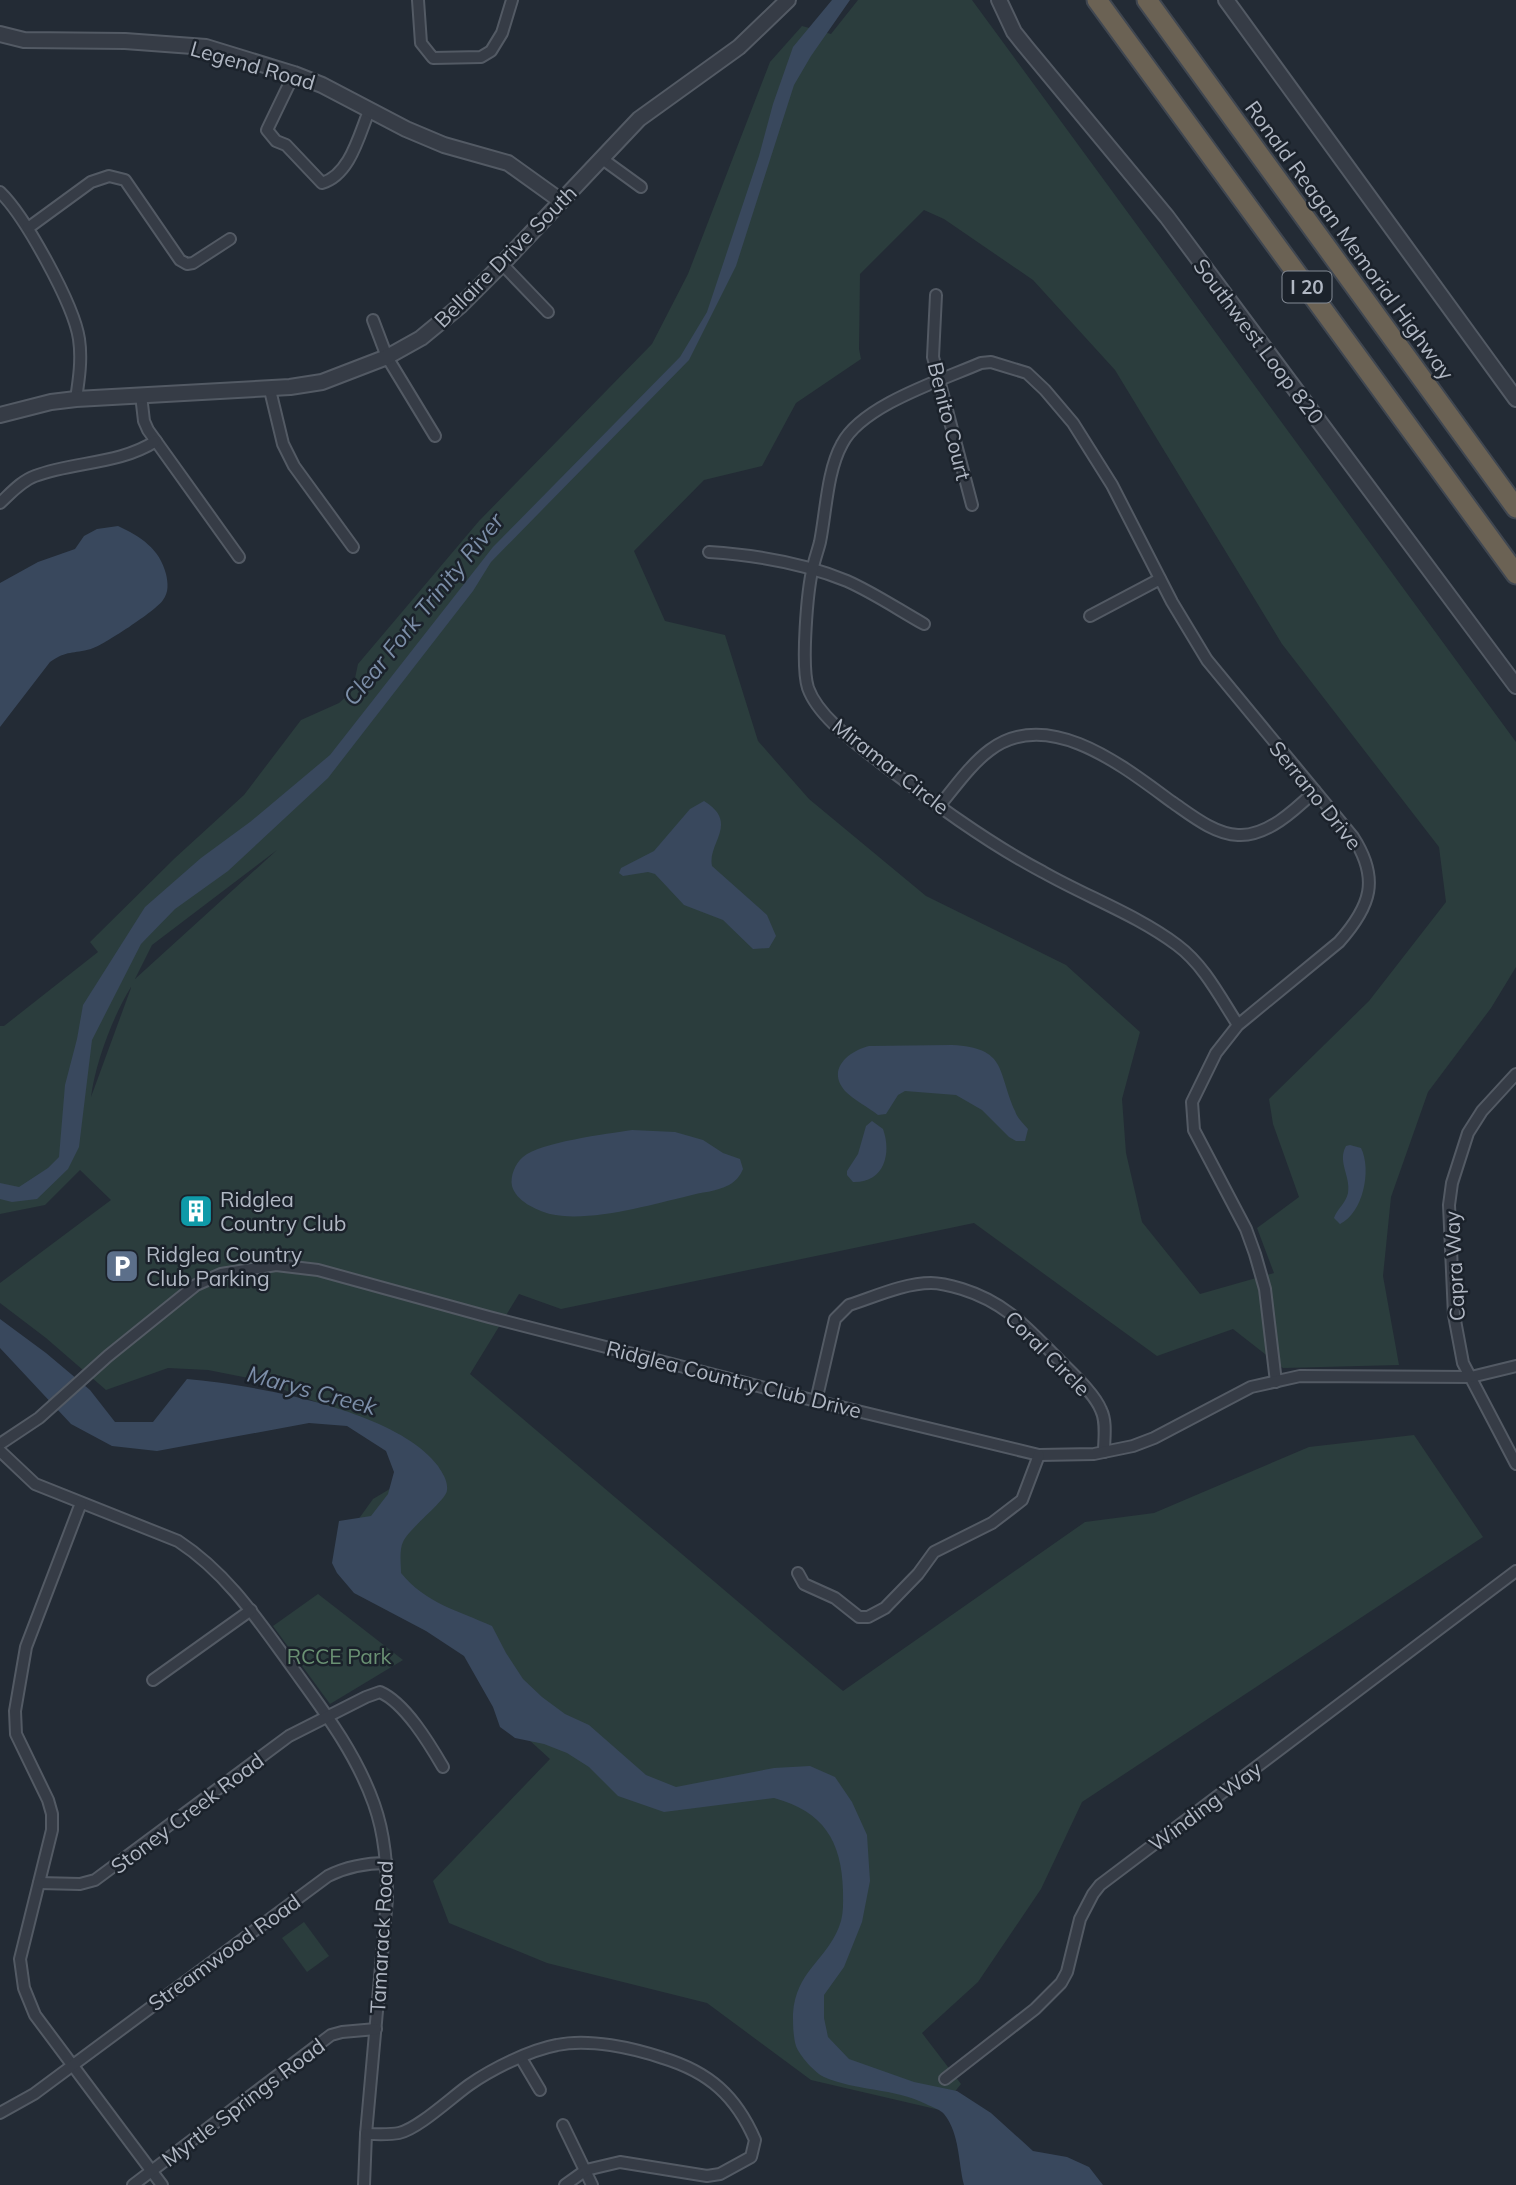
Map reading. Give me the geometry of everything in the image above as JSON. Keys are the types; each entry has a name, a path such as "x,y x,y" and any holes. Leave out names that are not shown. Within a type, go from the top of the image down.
{"highway":[{"name":"I 20","path":"1097,0 1516,574"},
{"name":"Ronald Reagan Memorial Highway","path":"1147,0 1516,508"}],"street":[{"path":"418,0 421,43 433,58 441,59 481,57 491,51 502,33 512,0"},
{"name":"Bellaire Drive South","path":"0,415 51,402 76,399 270,390 323,382 387,356 421,338 461,305 639,119 739,47 788,0"},
{"name":"Southwest Loop 820","path":"999,0 1020,39 1167,217 1516,686"},
{"path":"1226,0 1516,399"},
{"name":"Legend Road","path":"0,34 24,40 125,41 206,47 294,74 444,145 508,163 561,201"},
{"path":"294,74 267,130 276,141 286,145 322,183 337,175 348,161 369,111"},
{"path":"601,159 640,187"},
{"path":"28,228 92,182 109,176 125,180 180,260 187,264 194,263 230,239"},
{"path":"0,192 28,228 62,294 79,339 80,369 76,399"},
{"path":"502,264 548,312"},
{"name":"Benito Court","path":"936,295 933,357 972,505"},
{"path":"373,320 387,356 435,436"},
{"name":"Serrano Drive","path":"939,381 981,363 991,362 1027,373 1045,390 1088,445 1207,660 1365,855 1368,868 1366,901 1356,922 1339,942 1238,1025 1216,1053 1194,1093 1192,1102 1195,1129 1246,1229 1255,1254 1265,1289 1276,1382"},
{"name":"Miramar Circle","path":"939,381 896,399 863,420 842,444 831,479 812,570 804,665 808,688 814,699 850,739 984,838 1178,946 1203,971 1238,1025"},
{"path":"270,390 283,444 294,466 353,547"},
{"path":"141,395 144,421 156,441 239,556"},
{"path":"0,503 34,476 123,457 156,441"},
{"path":"709,552 750,555 848,582 924,624"},
{"path":"1090,616 1160,579"},
{"path":"940,805 989,751 1019,736 1037,734 1057,736 1096,752 1129,771 1191,815 1224,832 1240,836 1269,827 1287,816 1315,791"},
{"name":"Capra Way","path":"1516,1074 1482,1111 1468,1133 1452,1183 1449,1205 1454,1315 1463,1363 1516,1464"},
{"name":"Ridglea Country Club Drive","path":"0,1444 39,1418 108,1356 196,1285 208,1278 256,1266 291,1265 816,1401 1040,1455 1104,1452 1133,1446 1154,1438 1251,1387 1300,1376 1471,1377 1516,1366"},
{"name":"Coral Circle","path":"816,1401 835,1319 842,1310 849,1305 913,1285 952,1285 986,1297 1009,1312 1074,1375 1101,1408 1104,1452"},
{"name":"Tamarack Road","path":"0,1451 35,1484 178,1541 199,1555 219,1572 251,1610 339,1732 374,1803 382,1830 387,1863 387,1899 364,2185"},
{"path":"798,1573 804,1584 835,1598 859,1616 868,1617 885,1608 918,1574 934,1552 992,1523 1022,1500 1040,1455"},
{"path":"81,1503 26,1647 15,1711 16,1734 52,1814 52,1830 20,1959 24,1988 35,2015 162,2185"},
{"name":"Winding Way","path":"945,2079 1035,2009 1061,1983 1067,1972 1080,1919 1100,1885 1516,1571"},
{"path":"153,1680 251,1610"},
{"name":"Stoney Creek Road","path":"38,1883 71,1885 95,1880 289,1736 380,1692 390,1696 419,1730 443,1767"},
{"name":"Streamwood Road","path":"0,2113 34,2094 328,1876 340,1869 365,1863 387,1863"},
{"name":"Myrtle Springs Road","path":"133,2185 331,2035 376,2029"},
{"path":"366,2134 403,2132 484,2075 522,2057 557,2045 579,2044 633,2049 680,2063 716,2084 736,2104 755,2140 751,2157 720,2174 707,2176 620,2162 586,2171 565,2185"},
{"path":"522,2057 540,2090"},
{"path":"563,2125 592,2185"}],"green space":[{"path":"858,0 972,0 1516,742 1516,967 1491,1008 1428,1092 1391,1197 1383,1276 1399,1365 1283,1368 1233,1329 1157,1356 974,1223 561,1309 519,1294 470,1374 843,1691 1085,1522 1154,1513 1309,1447 1414,1435 1483,1537 1082,1802 1041,1889 978,1982 922,2033 961,2084 940,2110 811,2080 707,2003 547,1963 449,1923 433,1881 550,1759 493,1707 496,1695 419,1598 350,1531 373,1499 398,1484 385,1428 258,1380 208,1370 168,1368 106,1390 46,1338 0,1303 0,1283 111,1200 80,1170 45,1205 0,1214 0,1026 4,1026 98,952 90,942 244,795 301,720 339,703 348,695 358,664 479,521 652,344 688,274 770,62 802,26 831,34","holes":["924,210 944,219 1033,280 1115,370 1282,644 1439,847 1446,902 1369,1001 1269,1099 1273,1124 1299,1197 1257,1228 1274,1273 1200,1294 1142,1222 1126,1153 1122,1099 1140,1032 1066,965 926,896 809,799 758,741 725,635 665,621 634,551 704,480 762,466 796,403 861,359 860,274","277,850 135,979 152,945","131,987 91,1097 101,1055"]},
{"name":"RCCE Park","path":"318,1594 403,1660 330,1704 273,1626"},
{"path":"304,1922 329,1956 307,1972 282,1938"}],"water":[{"path":"832,0 850,0 794,85 736,266 689,360 491,562 473,591 328,778 228,871 175,909 141,944 92,1040 79,1147 68,1169 37,1199 12,1202 0,1199 0,1183 19,1187 48,1168 59,1157 65,1085 83,1005 145,907 201,858 250,822 330,755 493,547 680,357 707,312 793,47"},
{"path":"118,526 141,539 159,557 166,574 165,597 151,611 106,641 91,649 70,653 50,662 0,727 0,583 38,562 75,549 84,536 97,529"},
{"path":"704,801 720,817 721,825 712,866 767,915 776,936 769,948 753,949 723,920 684,905 655,874 648,872 623,876 619,873 621,868 654,851 690,809"},
{"path":"952,1045 970,1047 991,1056 1002,1073 1016,1114 1028,1129 1025,1141 1016,1141 1009,1137 982,1110 956,1095 905,1091 898,1095 886,1114 878,1115 845,1091 840,1083 838,1075 842,1062 861,1048"},
{"path":"872,1121 883,1129 886,1157 872,1178 853,1182 847,1171 858,1154 866,1126"},
{"path":"632,1130 675,1132 703,1140 723,1153 740,1159 743,1169 734,1182 719,1189 600,1215 550,1214 527,1204 514,1191 514,1170 523,1157 532,1152 574,1139"},
{"path":"1346,1146 1361,1148 1366,1168 1365,1179 1355,1211 1340,1224 1334,1218 1348,1193 1343,1158"},
{"path":"0,1319 90,1390 115,1422 153,1422 187,1379 249,1387 322,1404 358,1415 418,1446 438,1466 446,1481 447,1490 403,1542 401,1573 432,1599 492,1626 523,1679 542,1697 565,1714 589,1725 646,1775 676,1787 774,1768 810,1766 835,1777 852,1802 867,1835 870,1881 862,1922 844,1967 824,1995 824,2018 828,2037 849,2059 914,2082 957,2091 991,2113 1033,2151 1067,2157 1089,2167 1103,2185 964,2185 956,2139 943,2113 901,2095 836,2082 812,2068 796,2046 793,2014 799,1987 833,1939 842,1918 842,1873 834,1843 826,1831 805,1811 774,1798 664,1812 618,1796 589,1767 567,1753 544,1744 515,1738 500,1727 493,1707 464,1656 426,1631 354,1593 332,1563 339,1521 371,1516 388,1494 394,1472 386,1451 347,1426 309,1423 157,1451 112,1446 71,1424 0,1348"}],"place":[{"name":"Ridglea Country Club","path":"196,1211"},
{"name":"Ridglea Country Club Parking","path":"122,1266"}],"water label":[{"name":"Clear Fork Trinity River","path":"423,609"},
{"name":"Marys Creek","path":"312,1390"}]}
